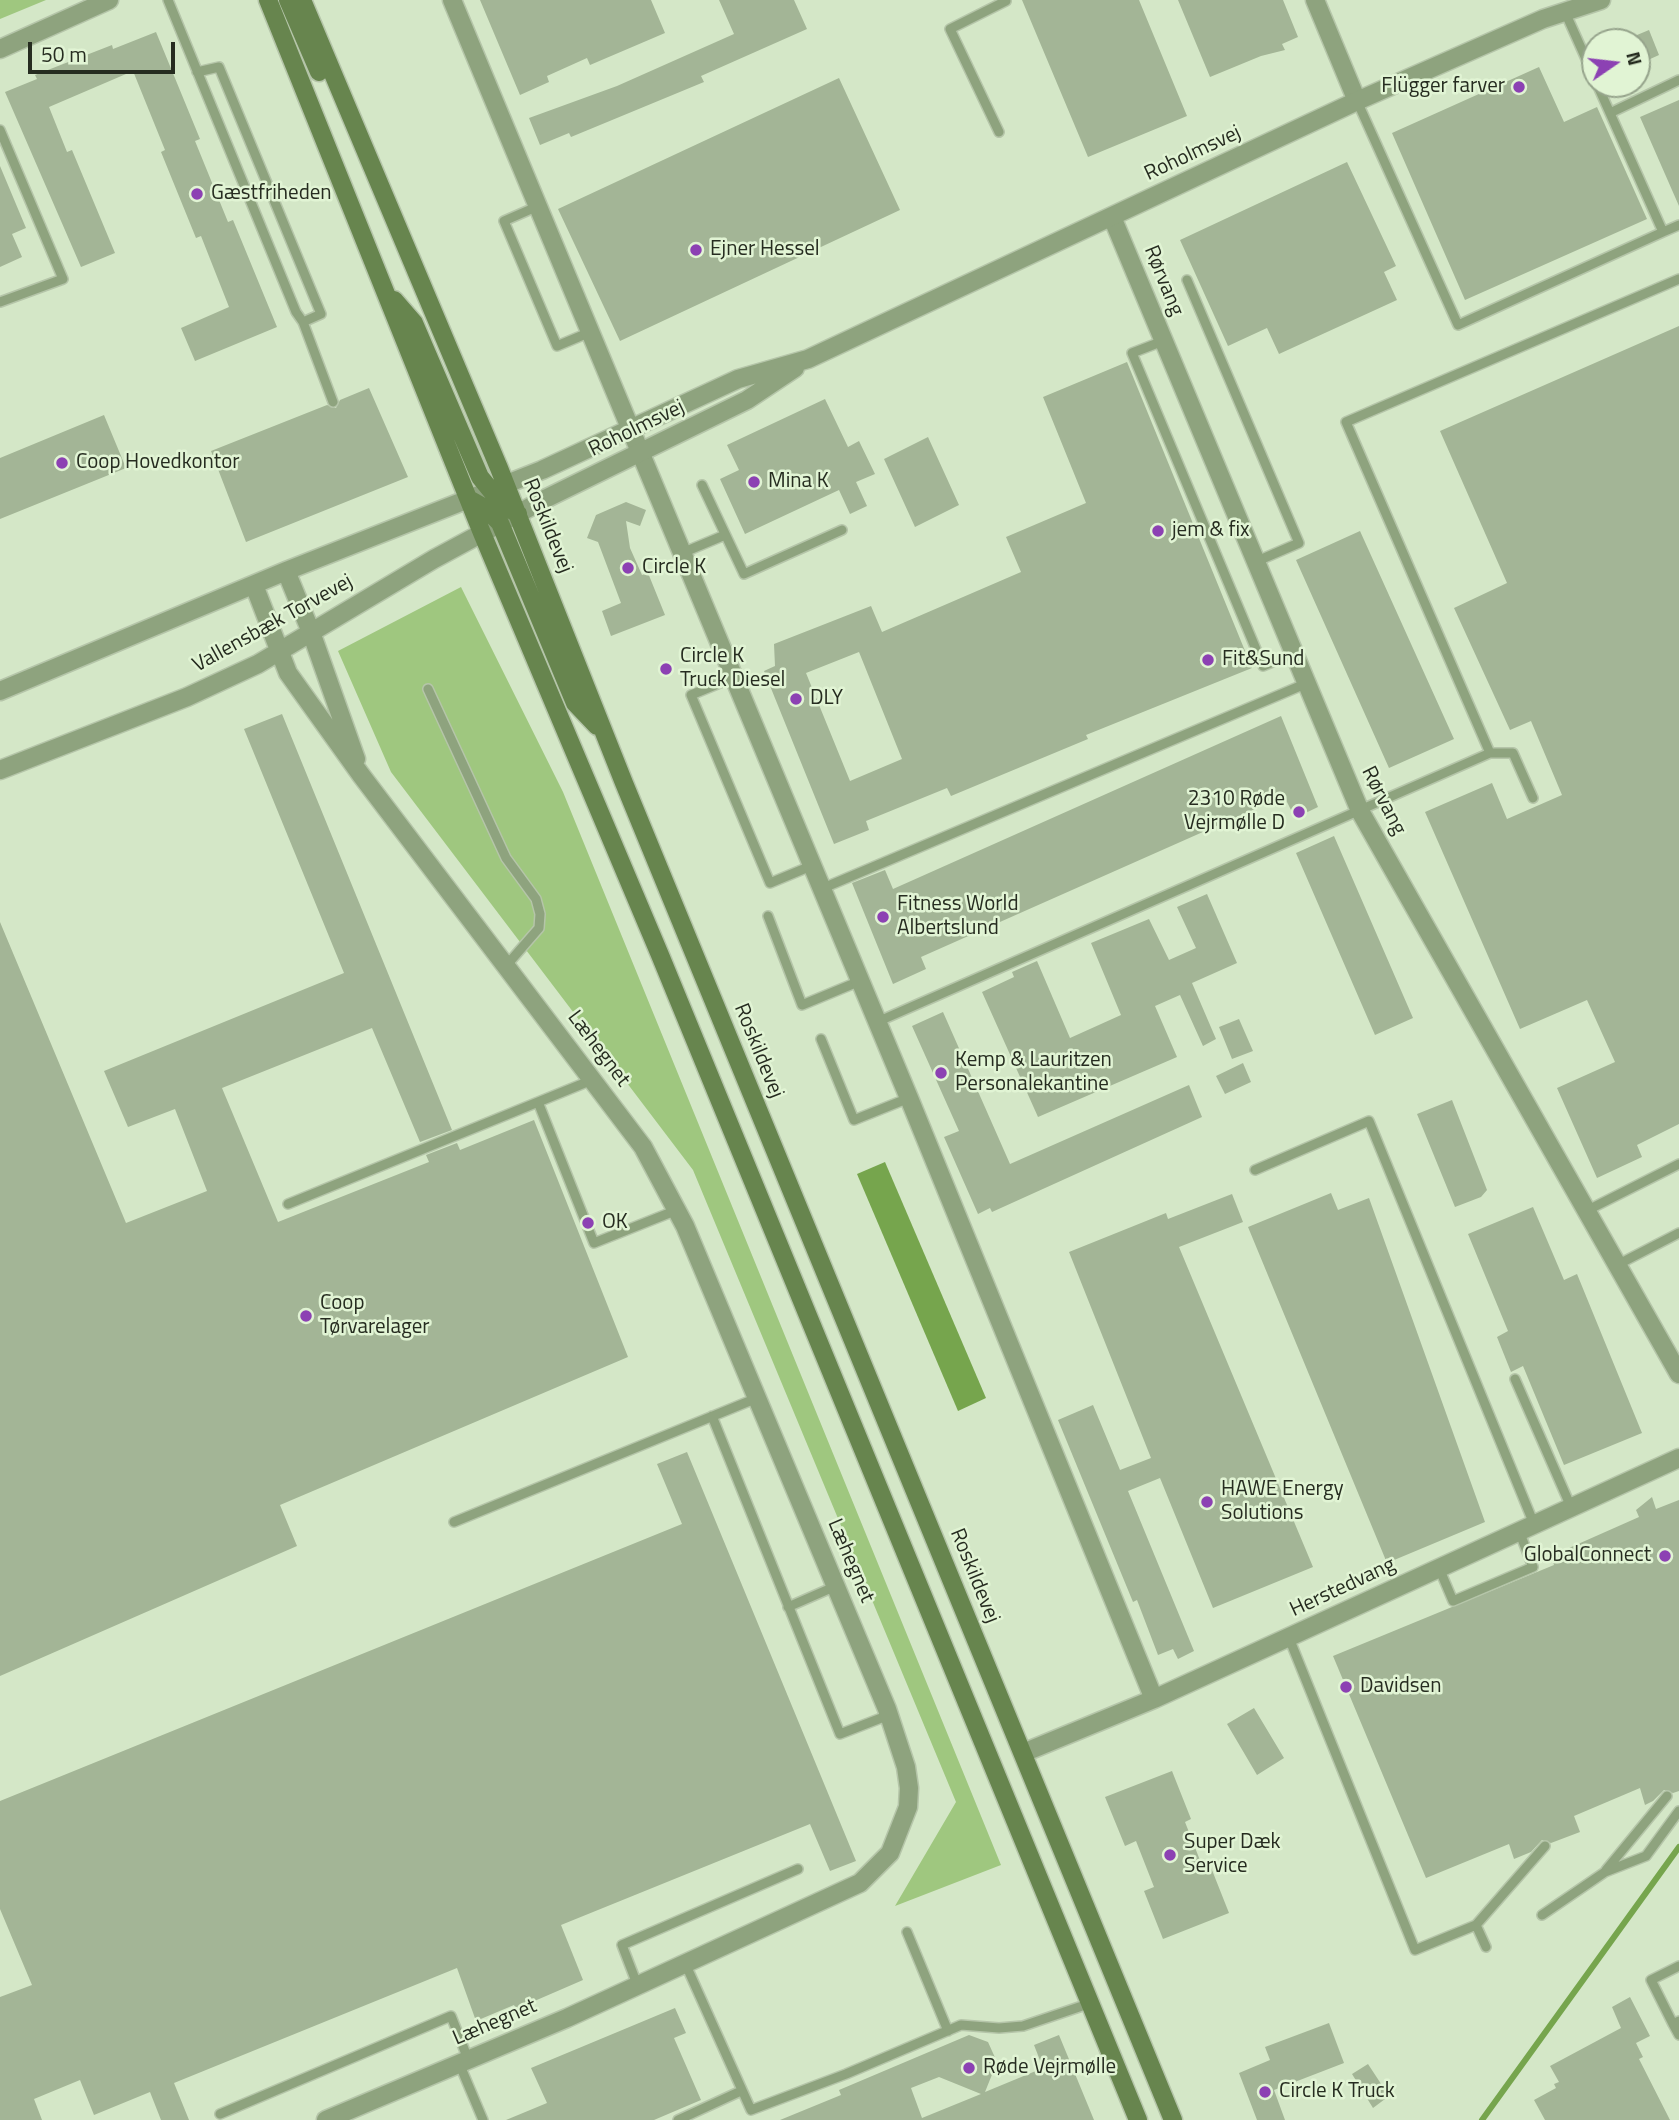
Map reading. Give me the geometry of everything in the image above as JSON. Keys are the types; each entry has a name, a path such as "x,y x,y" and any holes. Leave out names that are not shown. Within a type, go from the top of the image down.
{"main road":[{"path":"268,0 482,533 660,955 1138,2120"},
{"path":"288,0 327,90 374,178"},
{"name":"Roskildevej","path":"302,0 374,178 506,484 605,735 1173,2120"},
{"path":"383,286 414,323 489,491 518,514"},
{"path":"469,499 485,508 500,523 575,703 605,735"}],"street":[{"path":"0,49 109,0"},
{"path":"452,0 628,430 909,1098 1154,1699"},
{"path":"1315,0 1357,101"},
{"name":"Roholmsvej","path":"482,533 747,400 808,359 1357,101 1565,12 1601,0"},
{"name":"Rørvang","path":"1112,217 1360,811 1679,1374"},
{"name":"Roholmsvej","path":"469,499 738,379 808,359"},
{"name":"Vallensbæk Torvevej","path":"0,691 254,584 469,499"},
{"name":"Vallensbæk Torvevej","path":"0,769 187,697 279,652 482,533"},
{"name":"Læhegnet","path":"286,571 311,632 361,775"},
{"name":"Læhegnet","path":"254,584 288,673 361,775 643,1147 677,1210 836,1586 889,1715 909,1788 908,1807 890,1853 860,1883 333,2119"},
{"name":"Herstedvang","path":"1023,1753 1154,1699 1679,1458"}],"lane":[{"path":"168,0 303,322 333,402"},
{"path":"999,132 950,29 1006,1"},
{"path":"1565,12 1581,48"},
{"path":"197,72 219,67 321,314 303,322"},
{"path":"1610,113 1679,80"},
{"path":"1603,98 1663,232"},
{"path":"1357,101 1458,325 1679,225"},
{"path":"0,130 63,279 0,302"},
{"path":"536,207 505,221 556,346 588,333"},
{"path":"1490,753 1346,422 1679,279"},
{"path":"1187,280 1299,543 1254,562"},
{"path":"1163,341 1132,353 1263,666 1293,654"},
{"path":"702,485 744,574 842,530"},
{"path":"681,554 725,535"},
{"path":"732,678 691,695 764,870 770,883 811,866"},
{"path":"821,889 1305,684"},
{"path":"428,689 506,858 536,899 540,914 539,929 506,966"},
{"path":"877,1023 1490,753 1513,753 1533,798"},
{"path":"768,916 802,1005 860,981"},
{"path":"821,1039 854,1120 909,1098"},
{"path":"288,1205 592,1080"},
{"path":"538,1102 594,1243 677,1210"},
{"path":"1255,1170 1369,1121 1526,1528 1534,1567 1453,1601 1439,1568"},
{"path":"1586,1211 1679,1164"},
{"path":"1617,1265 1679,1233"},
{"path":"1514,1379 1571,1507"},
{"path":"454,1522 757,1398"},
{"path":"712,1416 840,1734 889,1715"},
{"path":"788,1607 836,1586"},
{"path":"1289,1637 1415,1950 1476,1925 1545,1846"},
{"path":"1605,1872 1667,1796"},
{"path":"1542,1915 1605,1872 1646,1856 1679,1811"},
{"path":"637,1984 622,1945 798,1869"},
{"path":"1476,1925 1486,1947"},
{"path":"907,1932 948,2031"},
{"path":"684,1961 751,2110 846,2074 961,2025 999,2028 1023,2026 1091,2003"},
{"path":"1679,1966 1651,1980 1676,2023 1679,2035"},
{"path":"220,2114 451,2016 483,2120"},
{"path":"678,2120 741,2091"}],"shaded area":[{"path":"0,0 46,0 0,19"},
{"path":"461,587 563,792 1001,1865 895,1906 956,1802 693,1170 391,772 338,651"},
{"path":"885,1162 986,1398 958,1411 857,1174"}],"building":[{"path":"480,0 651,0 665,33 590,65 587,58 547,76 549,82 520,95"},
{"path":"719,0 794,0 807,29 701,76 704,82 571,137 569,133 540,145 529,118 617,86 734,34"},
{"path":"1022,0 1139,0 1187,116 1088,157"},
{"path":"1178,0 1283,0 1298,37 1282,44 1285,50 1261,56 1210,77"},
{"name":"Gæstfriheden","path":"156,32 200,139 195,141 228,222 233,220 277,327 195,361 181,328 229,307 201,236 196,238 161,152 165,150 133,71 49,107 67,152 72,150 115,253 81,267 5,92 37,79 35,75 112,45 113,49"},
{"path":"1651,35 1659,55 1651,59"},
{"path":"1539,67 1564,122 1597,107 1647,219 1465,300 1392,133"},
{"name":"Ejner Hessel","path":"839,78 900,210 620,341 558,209"},
{"path":"1679,100 1679,206 1640,117"},
{"path":"1347,162 1396,266 1384,272 1397,300 1279,354 1267,328 1228,346 1180,240"},
{"path":"0,166 26,228 12,234 22,257 0,267"},
{"path":"1679,326 1679,1124 1637,1145 1642,1157 1597,1178 1557,1088 1615,1062 1587,1000 1520,1029 1425,812 1492,783 1507,819 1562,795 1531,721 1510,730 1454,608 1507,583 1440,431"},
{"path":"1127,362 1252,668 1086,735 1088,739 951,796 947,788 866,821 869,830 834,844 764,671 775,666 774,644 871,606 882,632 1021,572 1006,537 1086,503 1043,397","holes":["859,652 902,759 850,781 806,673"]},
{"path":"369,388 408,477 246,542 211,451 327,405 336,408 340,400"},
{"path":"825,399 848,447 859,441 875,474 856,482 867,506 850,514 839,490 745,534 720,479 739,470 727,445"},
{"name":"Coop Hovedkontor","path":"104,415 126,468 0,519 0,458"},
{"path":"928,437 959,505 915,527 884,459"},
{"path":"626,502 646,510 640,526 626,521 630,548 642,575 648,573 665,615 611,636 602,611 621,603 598,542 587,538 596,515"},
{"path":"1360,531 1454,739 1389,768 1296,560"},
{"name":"Coop Tørvarelager","path":"282,714 452,1130 420,1142 372,1028 222,1088 278,1222 429,1162 426,1155 457,1143 460,1150 534,1120 628,1357 280,1505 297,1546 0,1676 0,922 126,1223 207,1191 175,1109 128,1127 104,1071 344,973 244,729"},
{"path":"1281,716 1318,807 1295,818 1284,796 921,957 926,969 893,984 852,883 885,870 893,889"},
{"path":"1334,836 1413,1018 1375,1035 1296,853"},
{"path":"1207,894 1237,963 1192,983 1216,1039 1203,1046 1180,995 1155,1006 1177,1057 1038,1117 982,992 1014,977 1012,972 1037,961 1070,1038 1121,1015 1091,943 1149,919 1169,960 1196,948 1177,907"},
{"path":"943,1012 1010,1164 1189,1085 1202,1117 992,1212 990,1208 978,1214 944,1137 959,1131 912,1026"},
{"path":"1239,1019 1253,1051 1232,1059 1219,1027"},
{"path":"1243,1063 1251,1082 1225,1094 1216,1076"},
{"path":"1452,1100 1487,1190 1481,1197 1455,1207 1417,1114"},
{"path":"1331,1193 1338,1210 1369,1198 1485,1522 1387,1563 1248,1227"},
{"path":"1232,1194 1243,1222 1179,1247 1313,1567 1213,1608 1160,1478 1128,1491 1194,1651 1178,1659 1173,1649 1158,1655 1137,1600 1133,1602 1058,1420 1093,1405 1120,1470 1151,1458 1069,1252 1166,1213 1168,1219"},
{"path":"1533,1207 1564,1280 1577,1274 1642,1433 1564,1465 1523,1366 1511,1372 1497,1337 1508,1331 1468,1234"},
{"path":"687,1452 856,1861 830,1871 810,1824 561,1925 583,1980 516,2009 514,2005 476,2021 457,1968 174,2083 189,2120 161,2120 150,2092 94,2115 80,2080 34,2099 42,2120 0,2120 0,1997 32,1985 0,1909 0,1801 682,1524 657,1464"},
{"path":"1652,1497 1656,1509 1679,1500 1679,1791 1673,1793 1664,1790 1645,1805 1640,1788 1574,1816 1580,1832 1551,1843 1542,1840 1531,1852 1514,1859 1509,1844 1426,1878 1333,1656 1554,1565 1551,1556 1639,1517 1636,1510"},
{"path":"1254,1708 1284,1758 1257,1775 1227,1724"},
{"name":"Super Dæk Service","path":"1172,1771 1191,1819 1185,1822 1203,1868 1210,1865 1229,1913 1163,1939 1144,1891 1154,1887 1136,1841 1125,1846 1105,1797"},
{"path":"1630,1997 1650,2036 1636,2043 1643,2057 1639,2059 1670,2120 1545,2120 1534,2100 1556,2088 1554,2084 1559,2082 1550,2066 1621,2028 1612,2007"},
{"path":"675,2008 686,2033 674,2038 701,2100 654,2120 506,2120 547,2103 531,2068"},
{"path":"1329,2023 1344,2063 1274,2090 1285,2120 1257,2120 1239,2073 1270,2060 1265,2047"},
{"path":"969,2035 988,2042 997,2062 985,2092 1043,2068 1034,2045 1059,2035 1094,2120 780,2120 841,2095 839,2090","holes":["939,2077 981,2094 922,2118 911,2088"]},
{"path":"1368,2064 1389,2096 1373,2108 1352,2074"}],"waterway":[{"path":"1482,2120 1679,1847"}],"place":[{"name":"Flügger farver","path":"1519,87"},
{"name":"Gæstfriheden","path":"197,194"},
{"name":"Ejner Hessel","path":"696,250"},
{"name":"Coop Hovedkontor","path":"62,463"},
{"name":"Mina K","path":"754,482"},
{"name":"jem & fix","path":"1158,531"},
{"name":"Circle K","path":"628,568"},
{"name":"Fit&Sund","path":"1208,660"},
{"name":"Circle K Truck Diesel","path":"666,669"},
{"name":"DLY","path":"796,699"},
{"name":"2310 Røde Vejrmølle D","path":"1299,812"},
{"name":"Fitness World Albertslund","path":"883,917"},
{"name":"Kemp & Lauritzen Personalekantine","path":"941,1073"},
{"name":"OK","path":"588,1223"},
{"name":"Coop Tørvarelager","path":"306,1316"},
{"name":"HAWE Energy Solutions","path":"1207,1502"},
{"name":"GlobalConnect","path":"1665,1556"},
{"name":"Davidsen","path":"1346,1687"},
{"name":"Super Dæk Service","path":"1170,1855"},
{"name":"Røde Vejrmølle","path":"969,2068"},
{"name":"Circle K Truck","path":"1265,2092"}]}
